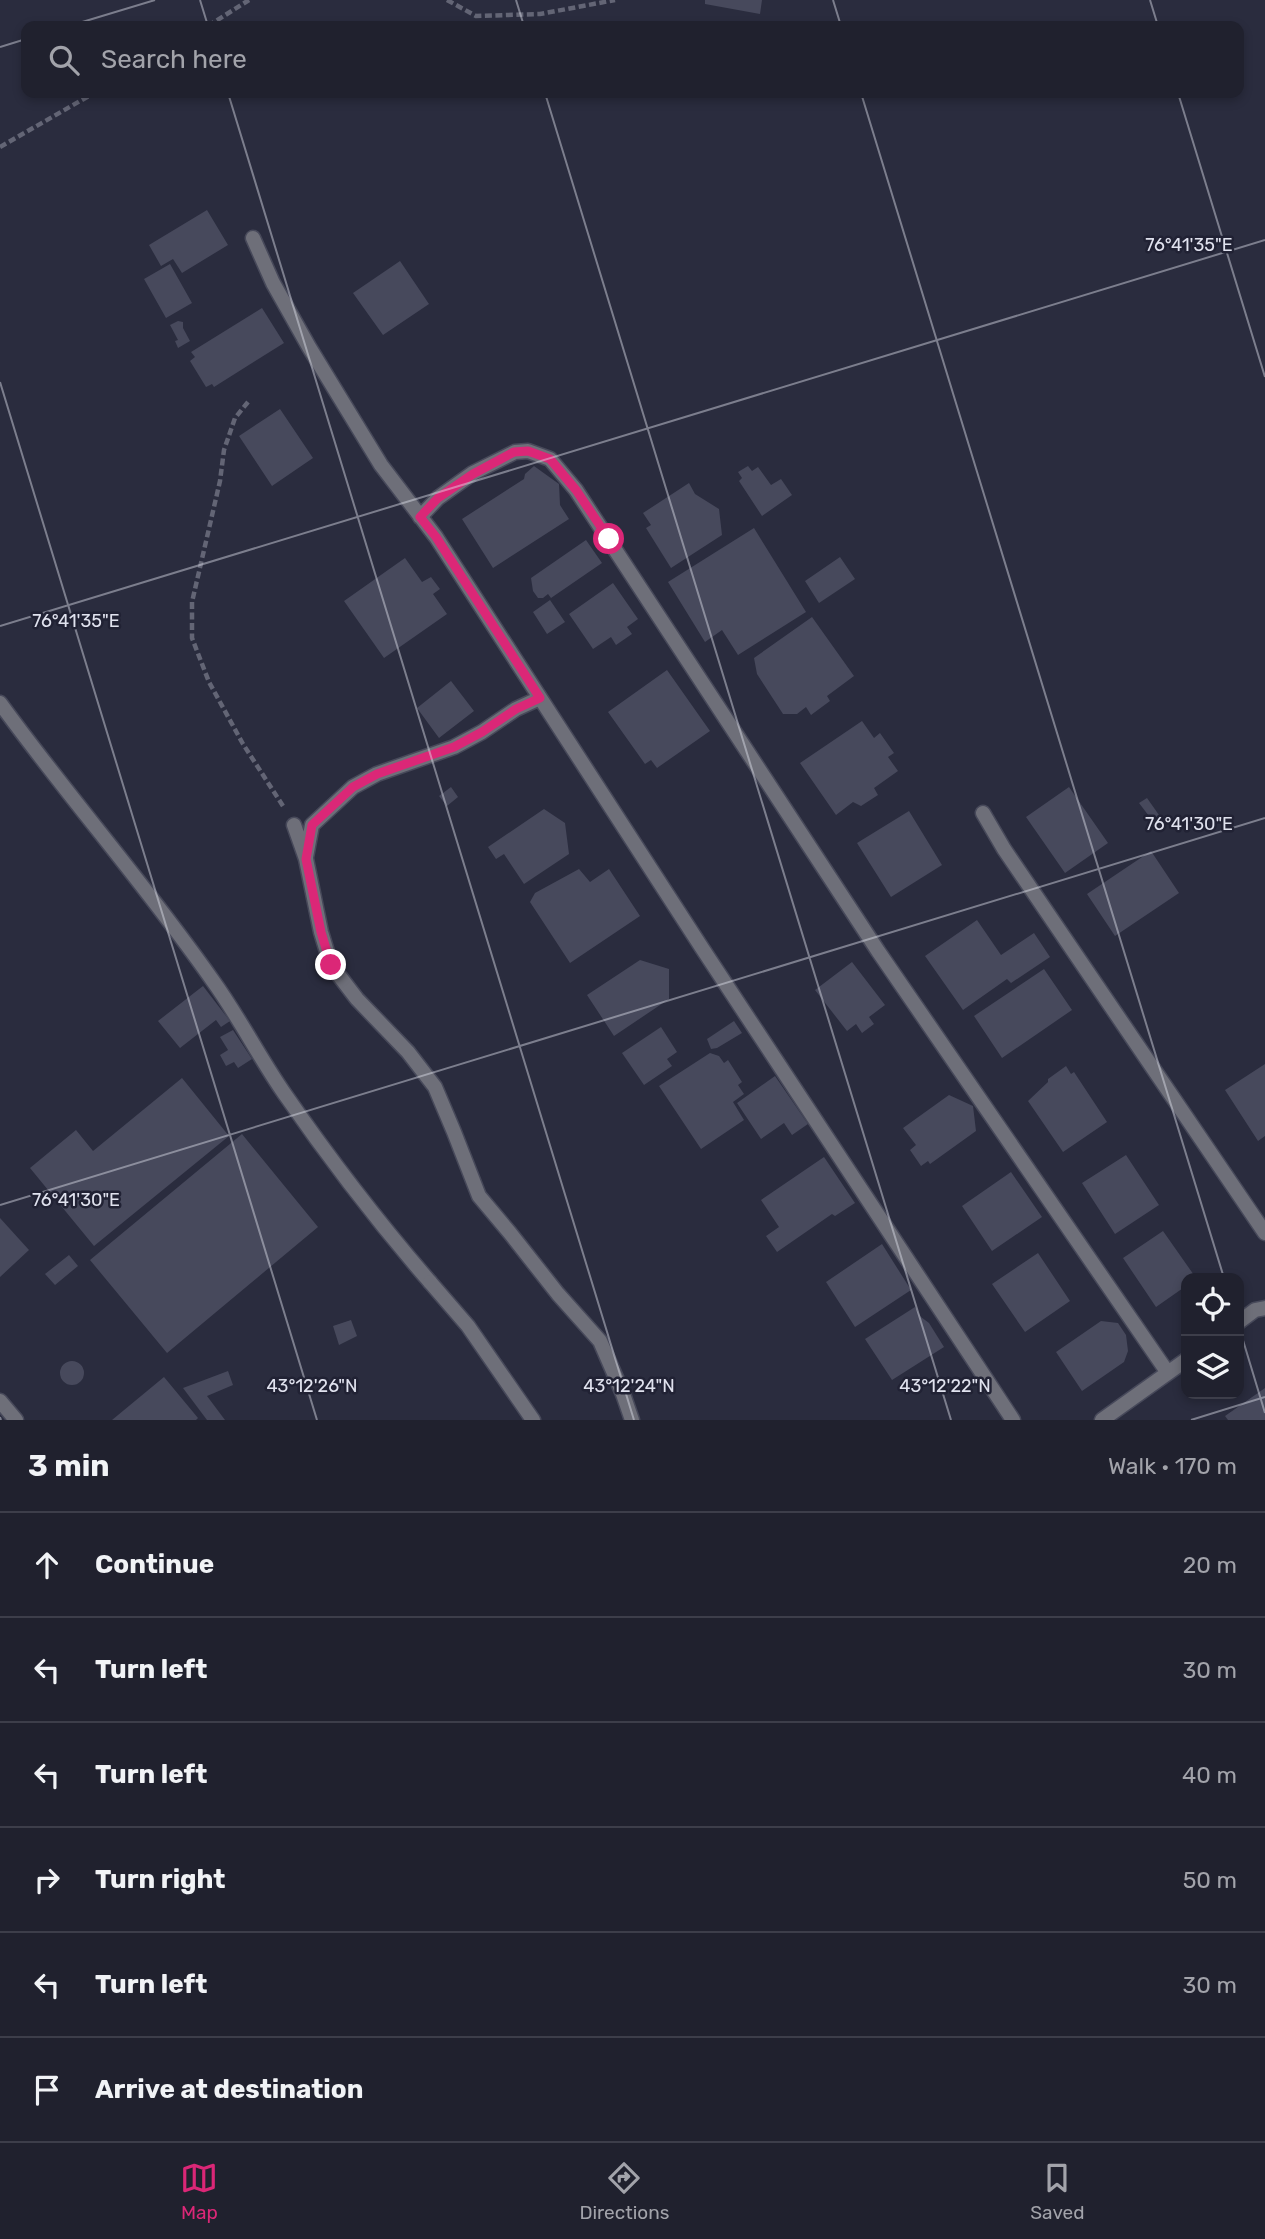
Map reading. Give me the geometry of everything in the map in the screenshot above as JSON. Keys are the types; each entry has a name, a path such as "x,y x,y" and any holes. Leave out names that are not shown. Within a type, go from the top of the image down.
{"street":[{"path":"253,238 273,284 381,465 436,537 1013,1420"},
{"path":"420,517 438,498 473,474 514,452 528,451 550,459 576,490 878,951 1168,1373"},
{"path":"306,859 312,825 353,787 377,774 454,747 516,709 540,698"},
{"path":"0,704 214,982 284,1093 386,1231 468,1326 533,1420"},
{"path":"983,813 1019,871 1265,1233"},
{"path":"295,825 306,859 321,932 331,965 357,999 408,1052 435,1087 479,1196 558,1294 600,1341 632,1420"},
{"path":"1244,1318 1255,1310 1265,1308"},
{"path":"1102,1420 1181,1364"},
{"path":"0,1401 16,1420"}],"path":[{"path":"216,21 249,0"},
{"path":"447,0 476,16 540,15 615,0"},
{"path":"0,147 85,98"},
{"path":"248,402 234,418 224,450 220,481 192,603 192,638 209,682 243,744 295,825"}],"building":[{"path":"705,0 762,0 760,14 705,4"},
{"path":"207,210 228,245 182,273 173,259 161,266 149,245"},
{"path":"400,261 429,304 383,335 353,293"},
{"path":"170,264 192,303 166,318 144,279"},
{"path":"262,308 284,343 214,387 212,384 206,387 190,361 195,357 191,352"},
{"path":"183,322 190,341 178,348 175,341 178,340 170,325"},
{"path":"280,409 313,458 272,486 239,436"},
{"path":"534,466 559,484 560,505 569,519 493,568 462,519 524,479 525,474"},
{"path":"748,466 752,471 758,467 771,485 781,479 792,495 762,516 739,481 742,478 738,472"},
{"path":"689,483 695,494 719,509 722,535 671,568 646,528 651,525 643,513"},
{"path":"754,528 806,612 738,655 722,630 705,642 668,582"},
{"path":"586,540 602,563 551,598 548,594 538,598 533,591 531,578"},
{"path":"840,557 855,579 819,603 805,581"},
{"path":"405,558 422,582 431,577 440,589 433,594 447,614 384,658 344,601"},
{"path":"613,583 638,619 627,627 632,634 616,645 611,637 593,649 569,614"},
{"path":"550,600 565,622 547,634 533,612"},
{"path":"812,617 854,676 827,696 830,701 811,715 806,707 797,714 783,714 757,674 754,658"},
{"path":"667,670 710,731 657,768 651,760 645,764 608,712"},
{"path":"451,681 474,711 439,738 417,708"},
{"path":"862,721 874,738 880,733 894,753 888,757 898,771 874,788 878,795 861,806 853,802 836,815 800,763"},
{"path":"451,787 458,797 447,806 439,796"},
{"path":"1069,787 1108,843 1065,873 1026,817"},
{"path":"1147,798 1159,815 1152,820 1139,803"},
{"path":"544,809 565,823 569,854 524,884 504,854 496,859 488,847"},
{"path":"909,811 942,865 891,897 857,843"},
{"path":"1151,851 1179,893 1115,936 1087,894"},
{"path":"579,869 590,882 609,869 640,916 570,963 530,902 535,893"},
{"path":"977,920 1001,955 1034,933 1050,957 1011,983 1007,979 963,1010 925,956"},
{"path":"640,960 669,969 669,999 614,1036 587,995"},
{"path":"852,962 885,1005 869,1017 874,1024 862,1033 856,1024 847,1031 815,990"},
{"path":"1044,969 1072,1010 1002,1058 974,1016"},
{"path":"203,986 230,1021 221,1027 216,1020 180,1048 158,1021"},
{"path":"734,1021 742,1033 711,1049 707,1039"},
{"path":"661,1027 677,1052 667,1059 672,1066 644,1085 622,1053"},
{"path":"233,1030 252,1059 238,1068 234,1062 226,1066 220,1055 228,1050 220,1037"},
{"path":"710,1053 719,1056 724,1063 728,1060 742,1082 738,1085 744,1094 733,1102 744,1120 701,1149 659,1086"},
{"path":"1265,1064 1265,1136 1258,1141 1225,1090"},
{"path":"1066,1066 1071,1074 1074,1072 1107,1122 1063,1152 1028,1101 1048,1079"},
{"path":"775,1076 808,1124 792,1135 784,1123 761,1139 737,1103"},
{"path":"182,1078 229,1136 94,1246 30,1168 76,1130 93,1151"},
{"path":"949,1095 973,1106 976,1131 930,1164 928,1161 921,1166 910,1150 916,1145 903,1128"},
{"path":"242,1134 318,1227 167,1353 90,1260"},
{"path":"1126,1155 1159,1205 1115,1234 1082,1183"},
{"path":"824,1157 855,1203 835,1216 832,1214 777,1252 766,1236 779,1227 761,1200"},
{"path":"1011,1172 1042,1217 992,1251 962,1206"},
{"path":"0,1218 29,1250 0,1277"},
{"path":"1163,1231 1192,1273 1181,1273 1181,1290 1156,1307 1123,1258"},
{"path":"882,1244 911,1290 855,1327 826,1282"},
{"path":"1038,1253 1070,1301 1025,1332 992,1284"},
{"path":"69,1255 78,1266 55,1285 45,1274"},
{"path":"915,1307 944,1347 892,1380 865,1339"},
{"path":"351,1320 357,1336 339,1345 333,1326"},
{"path":"1101,1321 1118,1323 1126,1335 1128,1351 1124,1362 1082,1391 1056,1352"},
{"path":"72,1361 81,1364 84,1373 81,1382 72,1385 63,1382 60,1373 63,1364"},
{"path":"228,1371 233,1385 207,1396 225,1420 207,1420 183,1388"},
{"path":"164,1377 198,1418 196,1420 112,1420"},
{"path":"1265,1388 1265,1420 1228,1420 1225,1416"}],"route":[{"path":"331,965 321,932 306,859 312,825 353,787 377,774 454,747 516,709 540,698 436,537 420,517 438,498 473,474 514,452 528,451 550,459 576,490 609,539"}]}
